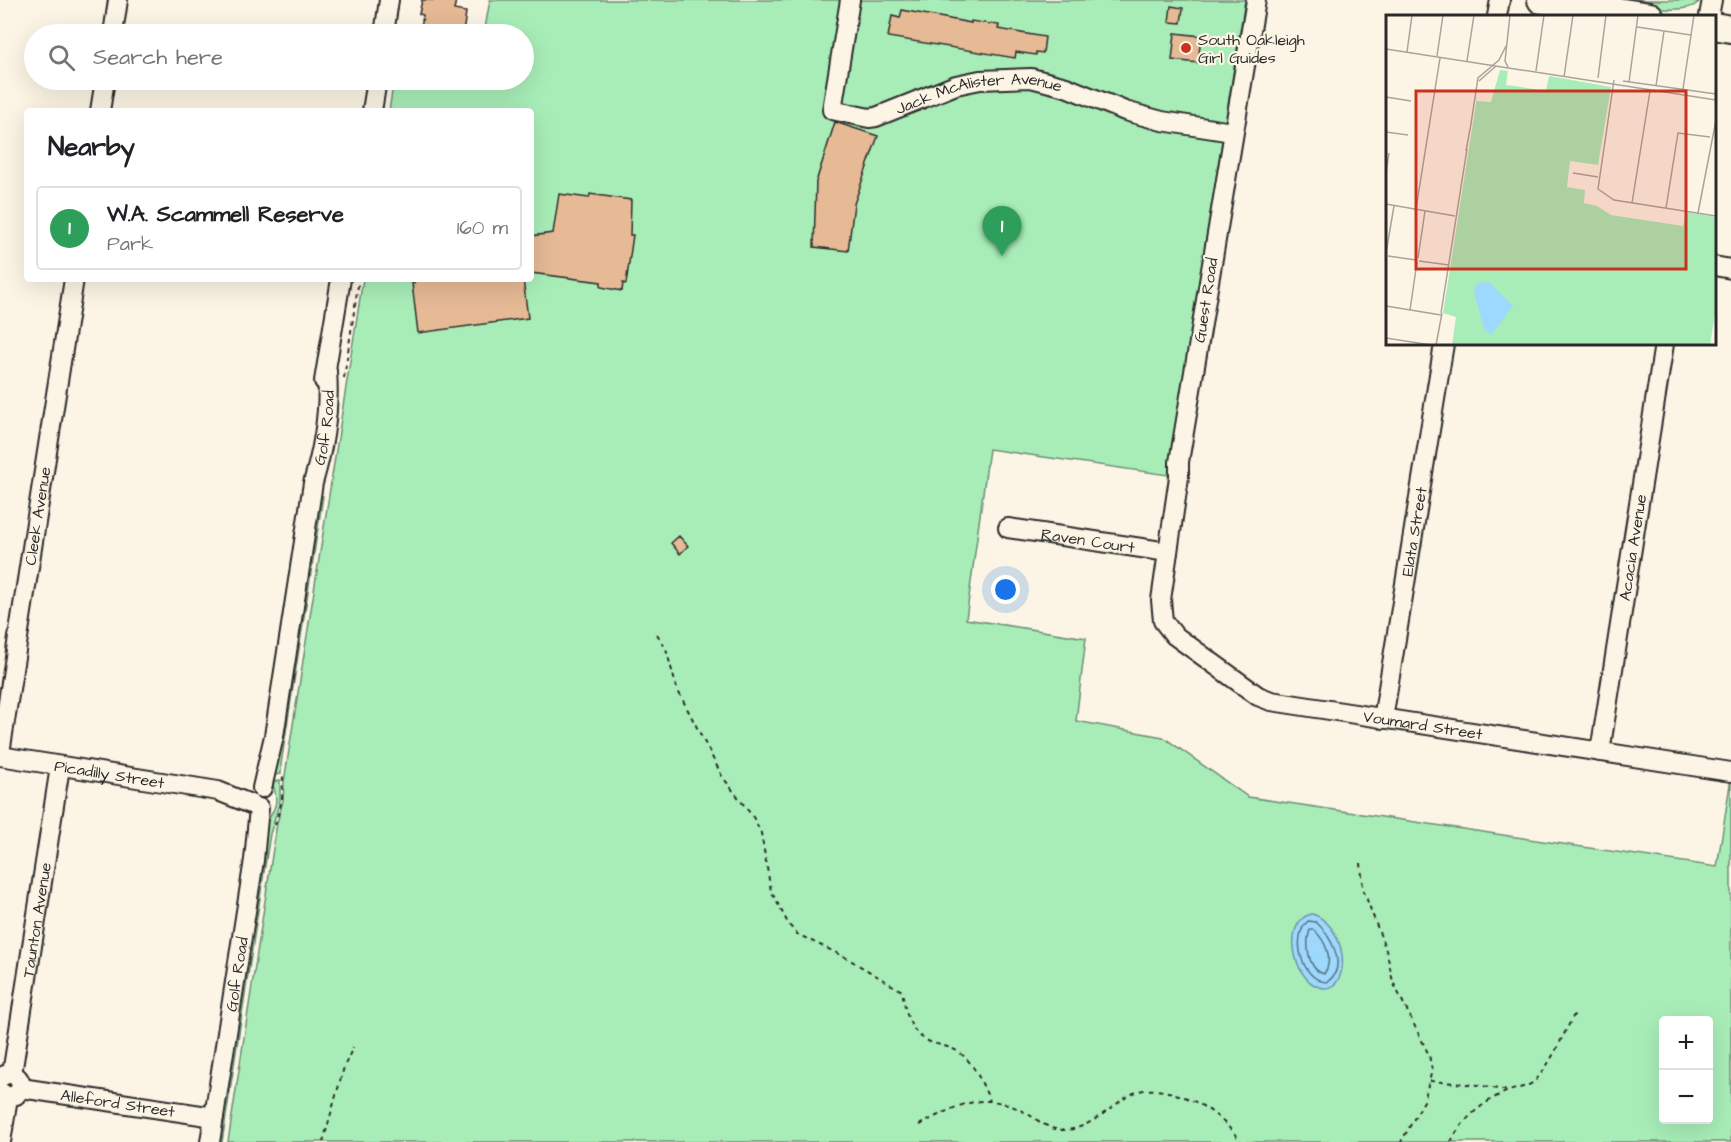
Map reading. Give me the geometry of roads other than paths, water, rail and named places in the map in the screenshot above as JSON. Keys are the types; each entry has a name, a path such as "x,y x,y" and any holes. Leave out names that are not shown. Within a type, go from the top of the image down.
{"highway":[{"path":"1541,0 1643,15"},
{"path":"1716,26 1731,29"}],"street":[{"path":"114,24 118,0"},
{"path":"385,24 389,0"},
{"name":"Jack McAlister Avenue","path":"850,0 832,110 869,118 876,117 956,85 981,80 1032,78 1066,87 1125,111 1162,121 1232,132"},
{"name":"Guest Road","path":"1161,600 1179,477 1179,462 1232,132 1256,0"},
{"path":"1497,15 1500,0"},
{"path":"1709,15 1712,0"},
{"path":"100,108 103,90"},
{"path":"372,108 375,90"},
{"path":"1716,266 1731,268"},
{"name":"Cleek Avenue","path":"0,754 74,282"},
{"name":"Golf Road","path":"210,1142 254,860 258,798 274,736 313,483 313,442 341,282"},
{"name":"Elata Street","path":"1383,719 1444,345"},
{"name":"Acacia Avenue","path":"1600,752 1664,345"},
{"name":"Raven Court","path":"1008,528 1168,552"},
{"name":"Voumard Street","path":"1161,600 1163,621 1174,635 1258,696 1280,703 1731,772"},
{"name":"Picadilly Street","path":"0,754 60,767 258,798"},
{"name":"Taunton Avenue","path":"1,1142 60,767"},
{"name":"Alleford Street","path":"8,1086 214,1117"}],"water":[{"path":"1312,914 1328,924 1339,943 1342,954 1341,974 1336,983 1328,988 1319,987 1310,982 1302,973 1294,949 1297,926 1303,918"}],"place":[{"name":"South Oakleigh Girl Guides","path":"1186,48"},
{"name":"W.A. Scammell Reserve","path":"1002,256"}]}
